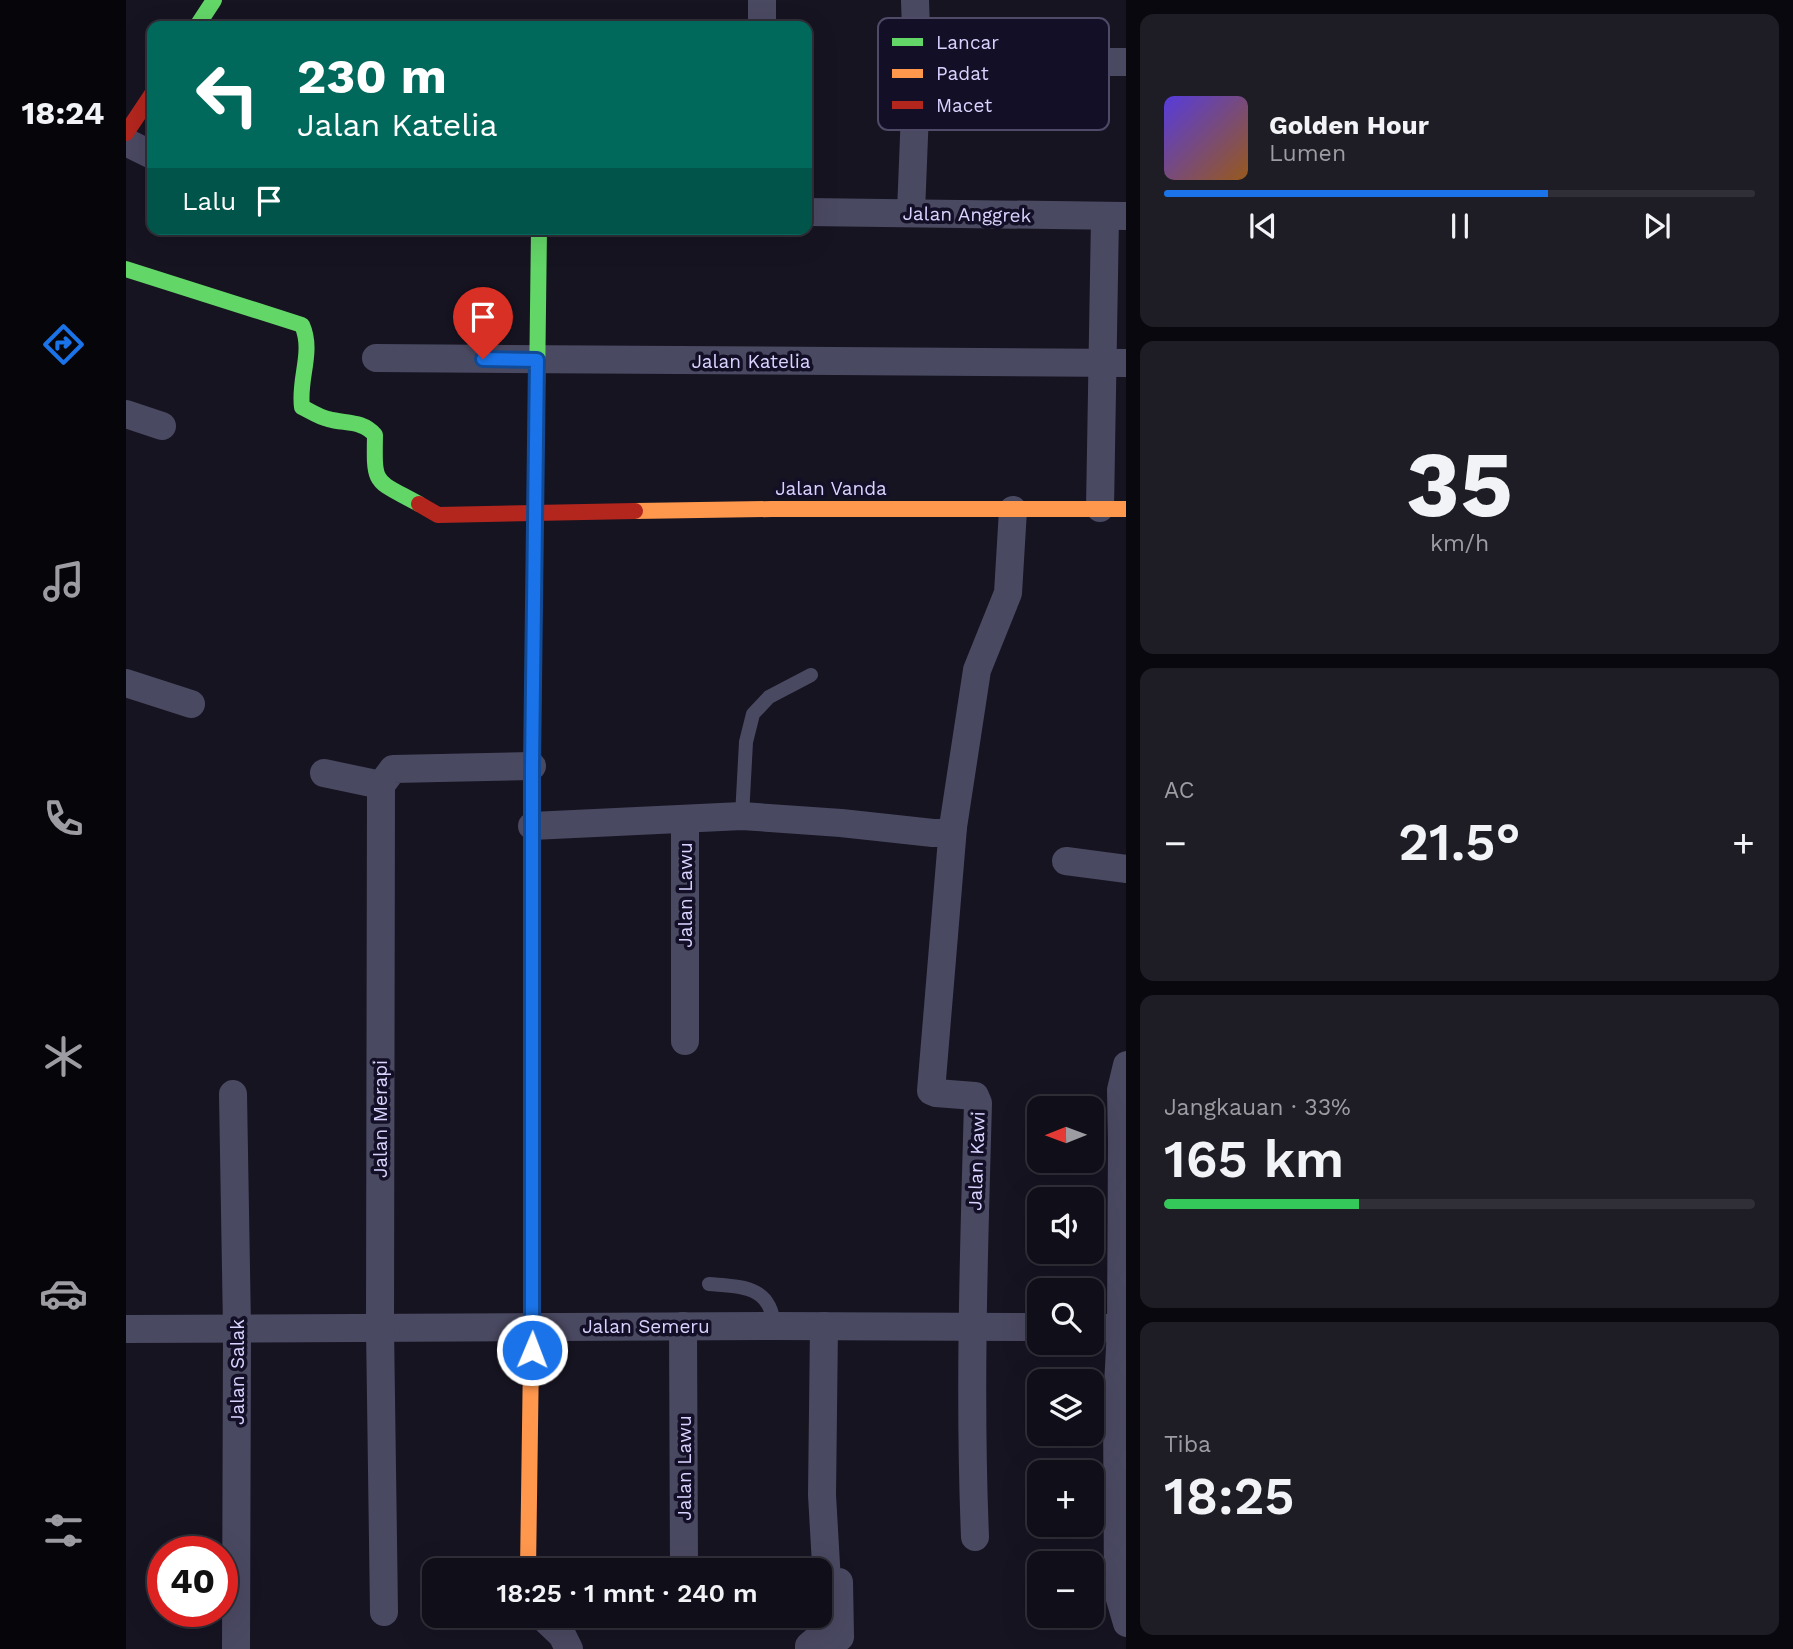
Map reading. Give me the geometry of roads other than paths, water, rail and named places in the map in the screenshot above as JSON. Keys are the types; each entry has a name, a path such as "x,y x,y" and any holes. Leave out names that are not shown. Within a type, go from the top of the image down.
{"street":[{"path":"200,21 214,0"},
{"path":"762,0 762,21"},
{"path":"915,0 915,18"},
{"path":"126,133 147,102"},
{"path":"911,212 914,130"},
{"path":"126,142 147,152"},
{"name":"Jalan Anggrek","path":"812,212 1116,217"},
{"path":"1113,508 1116,217"},
{"path":"528,1558 532,1327 532,766 539,235"},
{"name":"Jalan Vanda","path":"126,269 302,325 307,333 309,346 300,397 302,407 329,419 367,426 375,435 374,473 381,484 438,515 772,509 1113,508"},
{"name":"Jalan Katelia","path":"376,358 1115,363"},
{"path":"126,414 162,426"},
{"path":"685,819 742,816 933,833 944,833 953,827 977,670 1008,593 1013,510"},
{"path":"126,683 191,704"},
{"path":"324,773 381,785 393,768 532,766"},
{"name":"Jalan Merapi","path":"381,785 380,1327 384,1612"},
{"name":"Jalan Lawu","path":"533,826 685,819 685,1041"},
{"name":"Jalan Kawi","path":"953,827 931,1091 975,1096 978,1103 971,1327 971,1438 975,1536"},
{"path":"1066,861 1126,869"},
{"path":"1126,1068 1121,1090 1124,1142 1121,1328 1116,1405 1118,1592 1126,1623"},
{"name":"Jalan Salak","path":"233,1094 237,1328 236,1649"},
{"name":"Jalan Lawu","path":"684,1326 684,1558"},
{"path":"809,1649 822,1635 840,1637 839,1582 827,1581 822,1495 824,1326"},
{"name":"Jalan Semeru","path":"126,1329 1027,1327"},
{"path":"1104,1328 1121,1328"},
{"path":"555,1628 562,1635 569,1649"}],"lane":[{"path":"742,816 746,742 753,714 769,697 811,676"},
{"path":"709,1284 757,1290 765,1299 774,1318 774,1326"}]}
